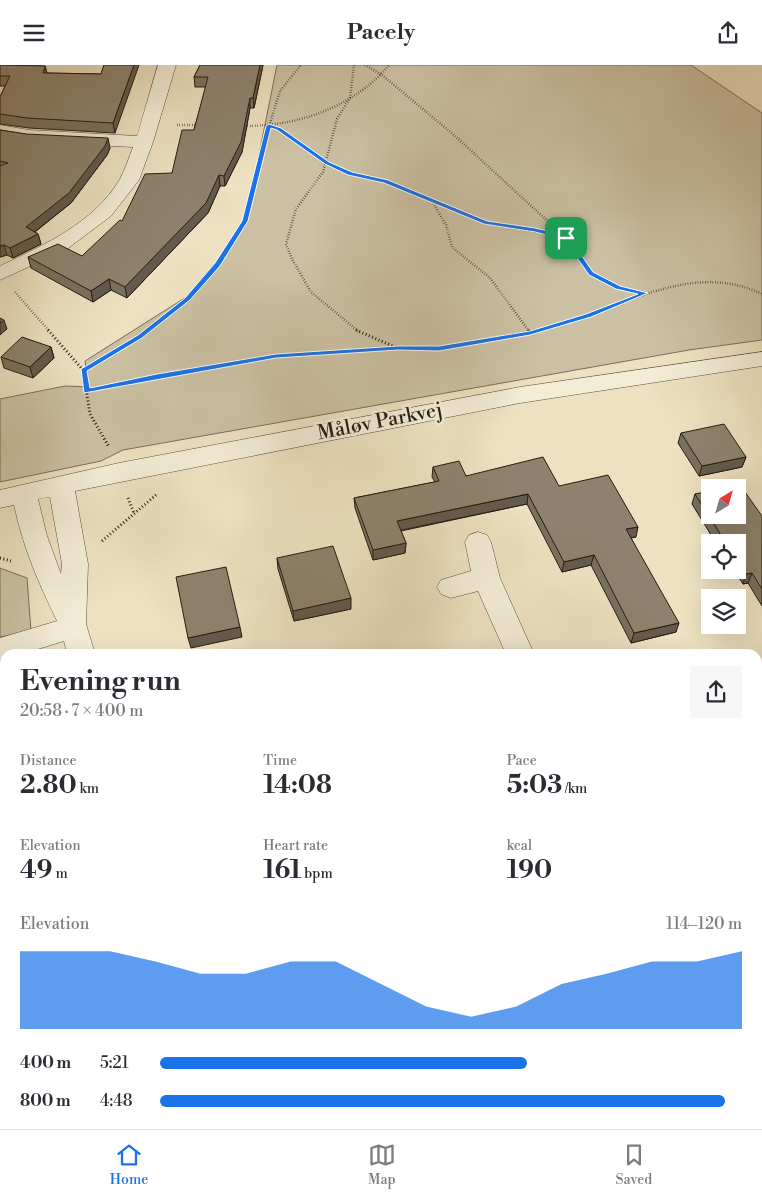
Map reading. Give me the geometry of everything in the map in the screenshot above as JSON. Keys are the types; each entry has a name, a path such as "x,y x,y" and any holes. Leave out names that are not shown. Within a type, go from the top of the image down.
{"street":[{"path":"0,274 60,245 104,212 129,180 167,65"},
{"path":"0,131 29,136 146,133"},
{"name":"Måløv Parkvej","path":"12,496 119,472 520,395 762,359"},
{"path":"61,485 74,565 78,641"},
{"path":"12,496 34,536 46,572 78,641"},
{"path":"478,542 486,578 518,649"},
{"path":"451,587 486,578"},
{"path":"0,649 78,641"}],"path":[{"path":"83,370 147,331 188,299 217,264 245,221 269,126 280,91 301,65"},
{"path":"354,65 350,98 337,119 327,163 323,173 296,209 286,244 292,259 311,292 360,333 398,348"},
{"path":"364,65 382,75 454,135 566,238 591,273 618,287 645,293"},
{"path":"239,125 269,126 290,122 318,113 350,98 382,75 389,65"},
{"path":"146,133 199,125"},
{"path":"269,126 285,132 327,163 350,173 386,181 486,223 535,230 566,238"},
{"path":"431,200 446,225 452,247 490,278 530,333"},
{"path":"87,391 157,376 276,356 398,348 439,349 530,333 588,315 645,293 673,286 722,282 745,287 762,295"},
{"path":"13,289 83,370 90,414 108,446 134,513"},
{"path":"72,550 101,541 164,490"},
{"path":"0,558 22,563 42,557"}],"shaded area":[{"path":"277,65 691,65 762,113 762,340 689,350 123,450 101,461 0,482 0,399 65,386 89,387 85,361 191,294 223,258 246,219"},
{"path":"0,568 27,578 31,631 0,637"}],"building":[{"path":"0,65 45,66 43,73 101,74 104,65 134,65 113,123 27,118 0,114 0,97 10,76 0,76"},
{"path":"200,65 260,65 253,98 250,98 241,142 224,176 219,175 206,203 125,287 109,279 91,291 28,257 58,244 82,256 120,220 122,221 145,174 172,173 182,130 194,130 208,77 194,77"},
{"path":"0,130 26,134 108,138 105,146 69,193 26,227 38,234 10,248 4,245 0,246 0,166 8,163 0,161"},
{"path":"22,337 51,347 30,367 1,357"},
{"path":"724,424 746,457 702,466 681,433"},
{"path":"543,457 559,486 608,475 638,527 626,529 679,623 634,633 594,555 564,562 528,494 397,521 406,543 373,550 354,498 439,481 433,467 459,461 466,476"},
{"path":"701,493 701,503 695,494"},
{"path":"746,493 762,516 762,589 752,573 746,574 746,534 720,534 714,524 746,524"},
{"path":"333,546 351,598 293,611 277,558"},
{"path":"226,567 240,627 188,638 176,577"}],"route":[{"path":"269,126 279,129 290,136 327,163 350,173 386,181 486,223 535,230 566,238 591,273 618,287 645,293 588,315 530,333 439,349 398,348 276,356 157,376 87,391 83,370 140,337 188,299 217,264 245,221 269,126"}]}
